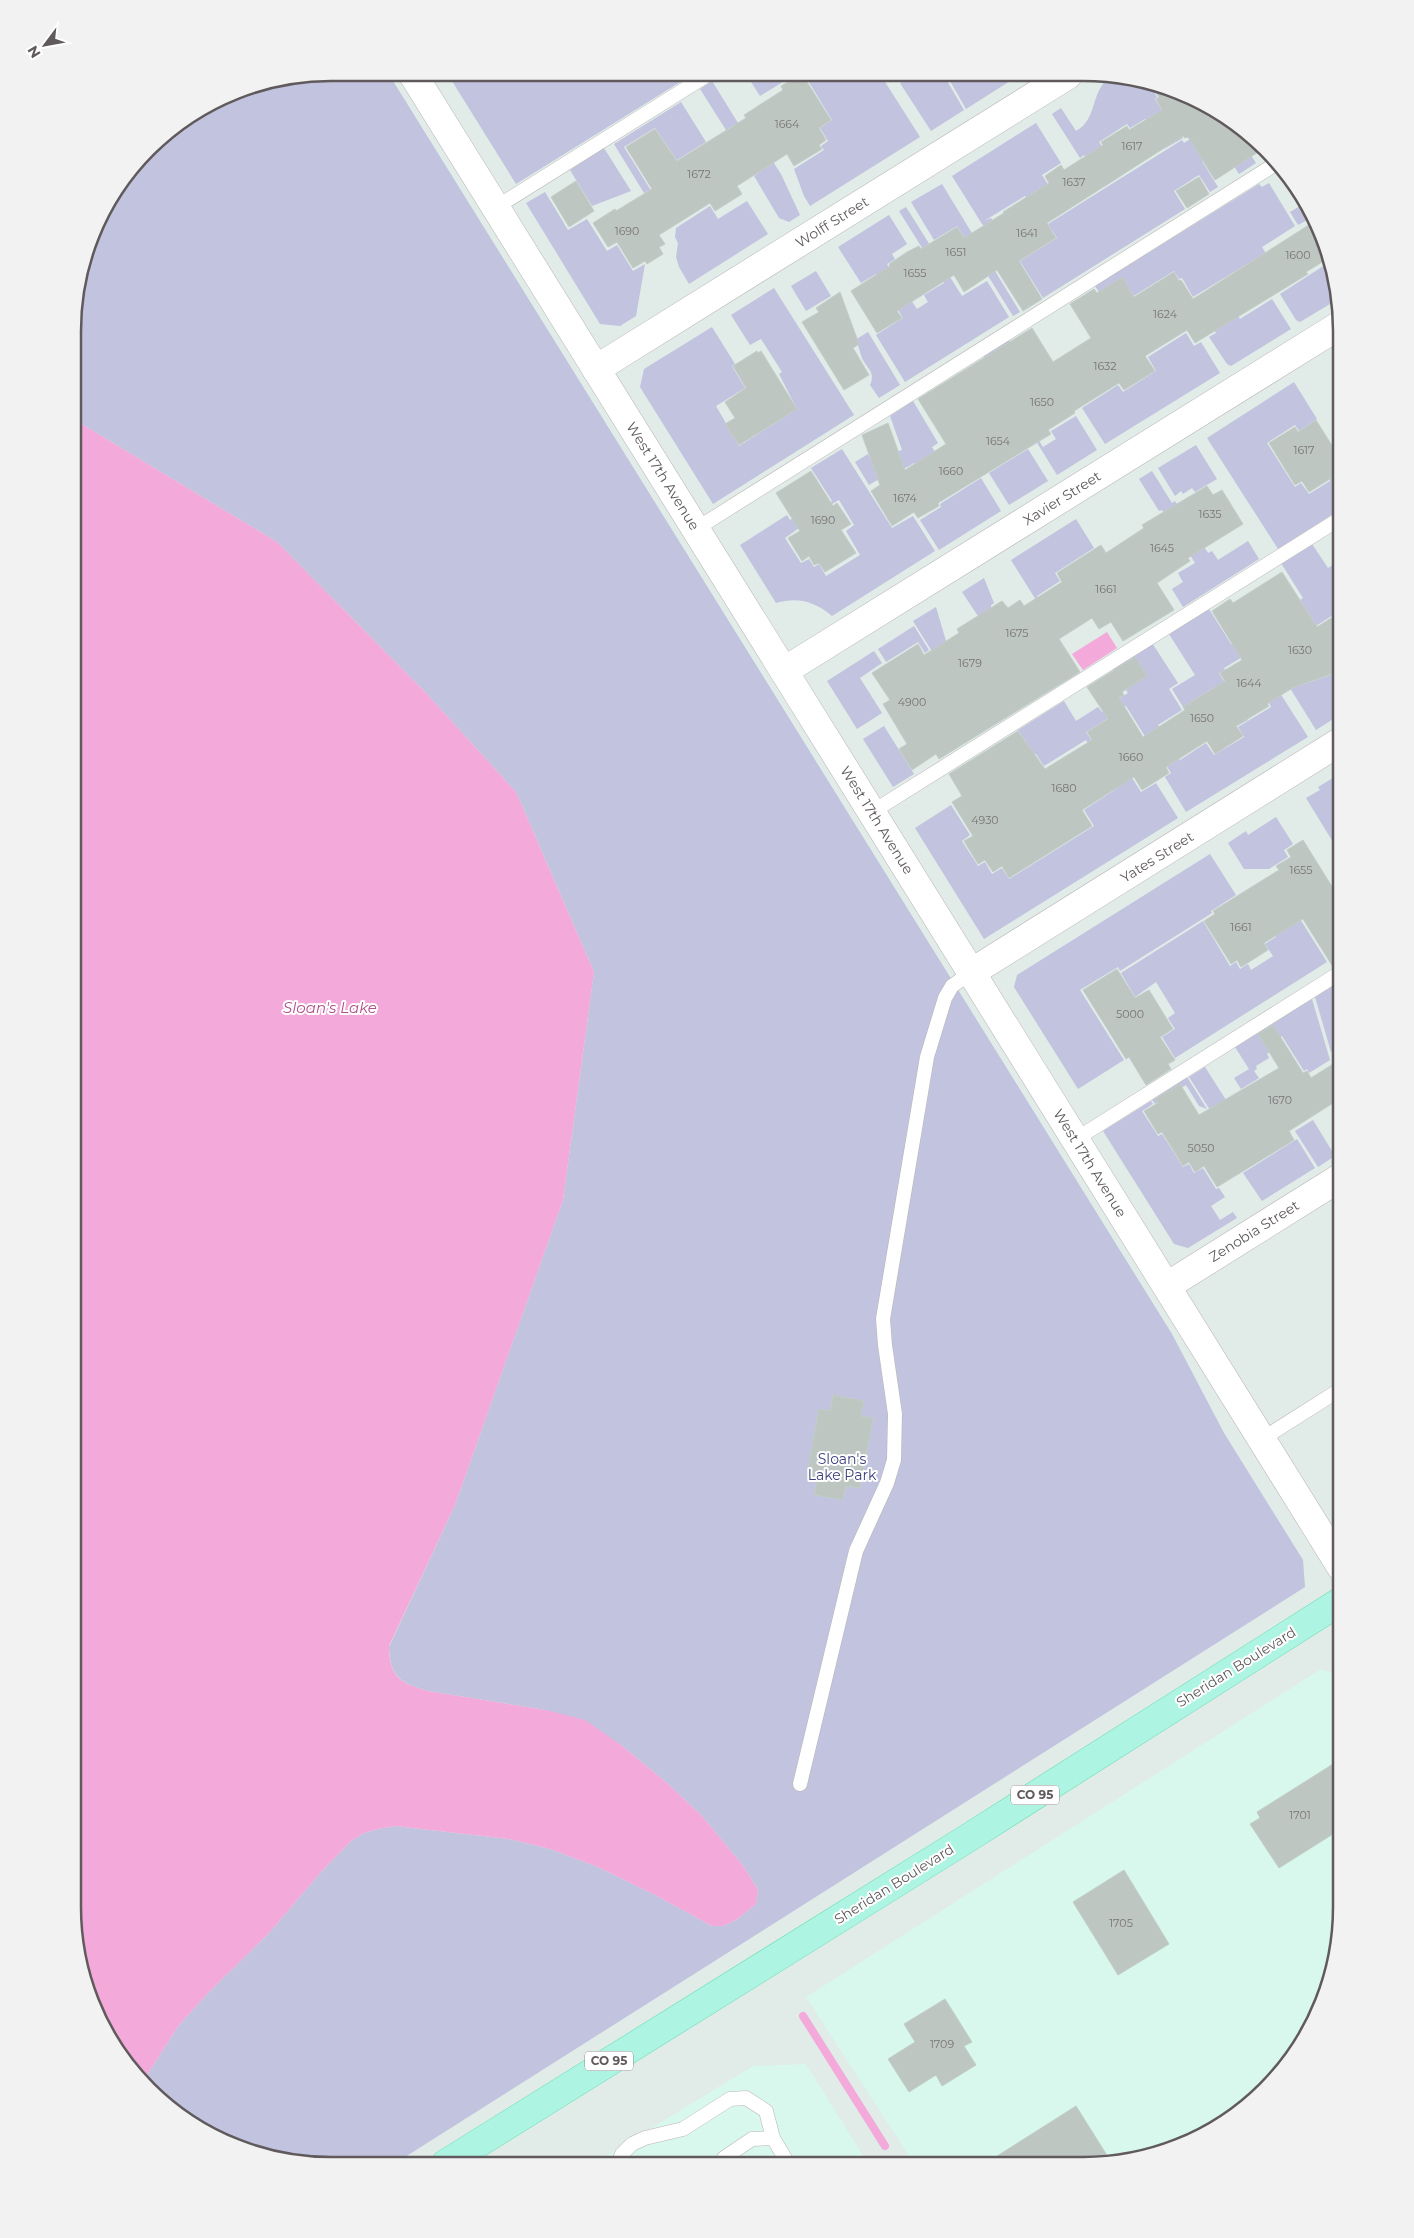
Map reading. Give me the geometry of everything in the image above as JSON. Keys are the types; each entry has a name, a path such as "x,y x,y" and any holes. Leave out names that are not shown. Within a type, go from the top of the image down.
{"main road":[{"name":"Sheridan Boulevard","path":"456,2157 968,1838 1333,1606"}],"street":[{"name":"West 17th Avenue","path":"417,81 1333,1554"},
{"name":"Wolff Street","path":"596,369 1058,81"},
{"name":"Xavier Street","path":"784,671 1333,329"},
{"name":"Yates Street","path":"972,972 1333,746"},
{"name":"Zenobia Street","path":"1166,1286 1333,1182"}],"lane":[{"path":"495,208 698,81"},
{"path":"696,529 1271,167"},
{"path":"872,812 1333,523"},
{"path":"800,1784 856,1551 887,1483 894,1460 896,1439 895,1414 884,1345 883,1319 927,1057 945,998 952,986 972,972"},
{"path":"1076,1139 1333,977"},
{"path":"1262,1439 1333,1394"},
{"path":"621,2157 632,2144 645,2138 683,2129 730,2099 746,2098 766,2111 773,2138 784,2157"},
{"path":"725,2157 752,2139 773,2138"}],"shaded area":[{"path":"1321,1669 1333,1673 1333,1906 1331,1939 1324,1971 1314,2002 1291,2046 1271,2071 1247,2095 1222,2115 1178,2138 1147,2148 1115,2155 1082,2157 910,2157 806,1997"},
{"path":"806,2064 864,2157 604,2157 753,2066"}],"green space":[{"name":"Sloan's Lake Park","path":"332,81 393,81 1172,1334 1224,1433 1303,1560 1305,1587 405,2157 299,2155 251,2143 221,2131 192,2115 167,2095 147,2075 179,2025 208,1993 269,1933 321,1872 351,1841 364,1833 395,1826 509,1839 550,1849 598,1867 712,1926 723,1926 736,1920 756,1904 758,1890 744,1867 702,1816 667,1783 621,1745 546,1710 428,1691 410,1685 394,1672 389,1647 455,1505 563,1200 594,972 516,792 425,692 277,542 81,424 81,332 83,299 90,267 100,236 123,192 143,167 167,143 192,123 236,100 283,86"},
{"path":"452,81 682,81 516,184"},
{"path":"712,81 751,144 768,154 781,174 800,215 789,222 779,218 754,176 762,170 734,125 726,130 700,89"},
{"path":"750,81 785,81 760,96"},
{"path":"808,81 884,81 920,137 810,206 804,196 794,169 824,150 821,146 828,141 820,128 832,120"},
{"path":"903,81 947,81 964,110 931,131 900,83"},
{"path":"950,81 1010,81 966,109"},
{"path":"1104,82 1115,83 1154,92 1157,97 1155,99 1171,126 1174,124 1183,138 1164,149 1145,119 1130,128 1127,124 1099,142 1121,176 1104,187 1084,155 1080,158 1052,114 1061,108 1076,131 1088,119"},
{"path":"681,102 706,142 677,160 655,128 624,147 673,226 671,227 648,191 644,193 614,144"},
{"path":"1036,123 1061,163 1042,175 1065,211 1043,225 1025,196 984,221 991,218 1017,262 982,224 952,176"},
{"path":"1206,129 1241,140 1256,163 1239,174 1222,148 1202,161 1218,187 1210,192 1199,175 1174,191 1185,209 1043,298 1020,261 1057,238 1048,224 1182,140 1184,143"},
{"path":"604,148 631,191 592,206 570,170"},
{"path":"1269,183 1295,226 1262,247 1287,287 1283,289 1262,255 1193,297 1182,278 1179,279 1174,271 1119,305 1127,337 1095,286 1259,184 1262,187"},
{"path":"942,184 1020,312 1013,316 957,226 934,240 911,202"},
{"path":"545,192 568,230 587,219 607,251 617,245 633,271 645,264 636,316 620,326 600,324 526,203"},
{"path":"747,201 768,234 689,284 679,267 676,257 678,243 675,237 676,228 710,206 718,219"},
{"path":"1299,206 1307,220 1298,225 1290,212"},
{"path":"906,207 962,296 987,281 1009,317 905,382 876,335 903,318 897,308 911,300 917,309 928,302 924,295 944,283 899,211"},
{"path":"889,215 907,244 892,254 895,259 887,264 897,281 897,307 876,274 861,283 838,247"},
{"path":"1324,266 1331,303 1300,322 1296,320 1280,294"},
{"path":"816,271 831,296 806,311 791,286"},
{"path":"774,288 854,415 713,504 640,387 644,369 712,327 735,364 732,366 745,388 716,406 739,446 797,409 779,374 782,372 761,339 750,345 731,315"},
{"path":"1194,299 1237,314 1240,319 1272,299 1291,329 1231,366 1227,364 1209,337 1216,333"},
{"path":"868,332 900,385 879,398 870,385 872,380 871,373 855,340"},
{"path":"1186,333 1194,346 1201,342 1220,373 1105,444 1082,408 1118,385 1123,392 1156,371 1148,357"},
{"path":"1009,340 1031,376 1008,391 1043,447 1056,439 1051,431 1076,416 1097,450 1057,475 983,356"},
{"path":"1294,382 1317,419 1299,431 1295,425 1267,443 1295,487 1301,483 1309,494 1330,481 1323,470 1333,463 1333,514 1278,549 1207,438"},
{"path":"913,401 938,443 932,447 936,454 917,466 914,463 869,485 855,462 868,454 871,460 902,450 890,416"},
{"path":"1196,445 1217,479 1195,492 1192,488 1183,494 1181,491 1175,496 1158,468"},
{"path":"842,449 892,528 913,516 935,551 832,616 819,607 806,602 792,600 776,603 740,545 787,515 790,520 793,518 799,528 785,538 801,563 809,559 814,567 819,564 826,576 860,555 846,531 854,525 839,500 830,505 829,503 832,501 811,468"},
{"path":"1028,449 1048,481 1009,505 989,473"},
{"path":"1152,471 1172,503 1175,501 1208,553 1212,551 1218,560 1248,541 1259,559 1183,607 1172,589 1183,582 1178,573 1195,563 1162,510 1159,511 1139,479"},
{"path":"981,478 1001,511 939,550 920,520 941,507 940,504"},
{"path":"1076,519 1094,548 1055,573 1060,581 1037,596 1062,635 1059,637 1011,560"},
{"path":"1312,544 1328,568 1333,565 1333,615 1316,626 1300,600 1303,598 1281,563"},
{"path":"984,578 994,603 991,605 992,615 982,622 962,592"},
{"path":"936,607 946,641 933,653 913,621"},
{"path":"1209,609 1231,644 1249,653 1219,673 1248,720 1237,726 1213,688 1183,707 1172,689 1195,675 1169,634"},
{"path":"1330,619 1333,624 1333,719 1316,730 1272,659 1274,657 1293,688 1303,682 1304,684 1331,675 1329,670"},
{"path":"914,626 929,650 925,653 918,642 886,662 878,649"},
{"path":"1152,643 1178,683 1169,689 1182,710 1158,725 1162,732 1148,741 1126,706 1119,710 1114,702 1128,693 1112,668"},
{"path":"874,651 882,663 860,678 882,713 857,729 827,681"},
{"path":"1280,693 1308,737 1186,812 1165,777 1171,773 1152,742 1164,734 1180,760 1206,743 1214,755 1244,737 1238,727 1271,707 1268,701"},
{"path":"1064,701 1076,721 1098,707 1102,712 1110,707 1115,714 1086,732 1116,779 1112,782 1086,740 1044,766 1018,730"},
{"path":"884,726 914,774 893,787 863,739"},
{"path":"1129,773 1141,792 1156,783 1178,818 984,939 915,828 951,805 970,835 962,841 978,866 985,862 992,874 1002,868 1009,879 1094,826 1084,810 1116,789 1113,783"},
{"path":"1333,778 1333,842 1306,798 1320,790 1318,787"},
{"path":"1276,817 1293,844 1284,850 1288,857 1269,869 1244,869 1228,843 1246,831 1248,835"},
{"path":"1210,854 1236,895 1211,911 1212,913 1120,971 1118,967 1080,990 1124,1060 1078,1089 1014,987 1017,975"},
{"path":"1290,903 1327,962 1175,1058 1162,1037 1175,1029 1168,1018 1175,1013 1156,982 1135,997 1121,973 1203,921 1230,966 1236,962 1240,969 1248,964 1251,970 1273,956 1265,944 1276,937 1275,935"},
{"path":"1333,986 1333,1051 1331,1052 1315,997"},
{"path":"1312,999 1330,1060 1309,1073 1307,1069 1304,1071 1282,1036 1272,1043 1275,1049 1267,1054 1269,1058 1256,1066 1257,1069 1254,1071 1259,1078 1241,1089 1234,1078 1249,1069 1235,1047"},
{"path":"1205,1067 1226,1100 1210,1110 1189,1077"},
{"path":"1187,1077 1207,1109 1199,1106 1186,1085 1155,1104 1152,1100"},
{"path":"1151,1101 1153,1104 1142,1111 1158,1136 1162,1134 1183,1167 1189,1164 1194,1173 1203,1168 1216,1189 1219,1188 1225,1197 1211,1206 1220,1220 1233,1212 1237,1218 1188,1248 1174,1244 1103,1131"},
{"path":"1313,1120 1333,1153 1333,1157 1318,1167 1295,1131"},
{"path":"1297,1139 1315,1168 1262,1201 1243,1173"}],"water":[{"name":"Sloan's Lake","path":"81,424 277,542 425,692 516,792 594,972 563,1200 455,1505 389,1646 391,1665 394,1672 403,1681 428,1691 546,1710 585,1720 621,1745 667,1783 702,1816 744,1867 758,1890 756,1904 736,1920 723,1926 712,1926 598,1867 550,1849 509,1839 395,1826 378,1829 364,1833 351,1841 321,1872 269,1933 208,1993 179,2025 147,2075 123,2046 100,2002 86,1955 82,1923"},
{"path":"1107,632 1117,648 1083,670 1072,654"}],"building":[{"path":"790,81 806,81 831,120 819,128 826,140 819,145 822,149 794,166 787,154 737,186 742,194 715,211 710,203 659,235 665,244 659,247 663,254 647,264 645,261 633,268 617,242 608,247 593,223 652,189 626,147 655,129 677,161 746,118 744,115 783,90 781,86"},
{"path":"1156,93 1178,100 1222,123 1257,153 1215,180 1188,137 1185,138 1183,136 1047,223 1056,238 1019,261 1042,299 1023,311 997,270 964,292 954,275 897,311 902,318 877,333 851,291 890,266 889,264 907,252 919,246 921,249 957,227 964,238 1004,213 1049,183 1045,176 1061,165 1064,170 1103,145 1101,142 1127,126 1129,130 1162,110 1156,99 1159,97"},
{"path":"1199,177 1209,194 1187,208 1176,191"},
{"path":"576,181 594,211 569,227 551,197"},
{"path":"1309,225 1322,262 1306,272 1308,274 1195,343 1187,330 1145,356 1155,371 1124,390 1119,383 1048,430 1051,434 938,503 939,506 918,518 914,512 892,526 871,491 880,485 862,435 888,423 905,470 946,444 918,399 1032,328 1053,362 1091,338 1070,304 1094,289 1097,293 1122,277 1134,297 1174,272 1193,299"},
{"path":"840,292 859,344 853,348 869,375 844,390 802,322 819,312 816,308"},
{"path":"757,351 758,353 761,351 797,409 739,445 725,424 735,418 725,402 746,388 733,366"},
{"path":"1316,420 1333,447 1333,477 1309,492 1302,481 1295,485 1269,443 1295,427 1298,432"},
{"path":"811,471 833,506 837,503 851,524 841,530 856,553 825,572 819,563 814,565 809,556 802,561 788,538 800,531 776,493"},
{"path":"1207,486 1213,495 1222,490 1243,524 1188,558 1190,561 1157,583 1174,610 1123,641 1111,622 1099,629 1092,618 1059,639 1080,672 939,759 936,754 912,770 899,749 907,744 883,704 890,700 872,673 918,644 924,655 959,633 957,629 1002,601 1008,608 1020,600 1024,606 1062,582 1057,573 1101,545 1106,553 1144,528 1142,525"},
{"path":"1282,572 1317,627 1333,617 1333,674 1294,687 1267,704 1269,706 1236,726 1243,736 1215,754 1207,741 1166,767 1169,773 1142,790 1134,777 1082,810 1092,826 1009,878 1002,866 993,872 985,860 978,864 964,841 973,836 952,802 962,796 949,774 1018,731 1045,769 1092,740 1087,732 1108,719 1087,687 1135,657 1147,676 1122,692 1124,695 1119,698 1143,737 1185,710 1183,707 1225,681 1220,673 1242,660 1212,611 1230,599 1233,603"},
{"path":"1303,840 1333,888 1333,967 1303,919 1264,943 1268,950 1241,967 1237,960 1231,964 1204,921 1215,914 1213,911 1279,870 1276,866 1291,857 1287,850"},
{"path":"1117,969 1135,998 1149,990 1173,1029 1160,1037 1175,1060 1168,1064 1171,1069 1146,1085 1129,1057 1126,1059 1083,990"},
{"path":"1273,1025 1303,1073 1307,1071 1311,1078 1333,1064 1333,1103 1289,1131 1294,1140 1217,1187 1204,1166 1195,1172 1189,1162 1183,1166 1162,1132 1158,1134 1144,1111 1158,1103 1155,1099 1180,1084 1199,1115 1279,1068 1258,1034"},
{"path":"833,1395 864,1401 861,1416 873,1418 860,1488 846,1486 843,1500 814,1495 817,1480 806,1478 819,1409 830,1411"},
{"path":"1333,1764 1333,1834 1279,1868 1250,1824 1260,1818 1257,1812"},
{"path":"1124,1870 1169,1944 1118,1975 1073,1902"},
{"path":"945,1999 972,2042 964,2046 976,2065 942,2086 936,2075 909,2092 888,2059 915,2042 904,2024"},
{"path":"1076,2106 1107,2155 1082,2157 996,2157"}],"waterway":[{"path":"803,2016 885,2146"}]}
